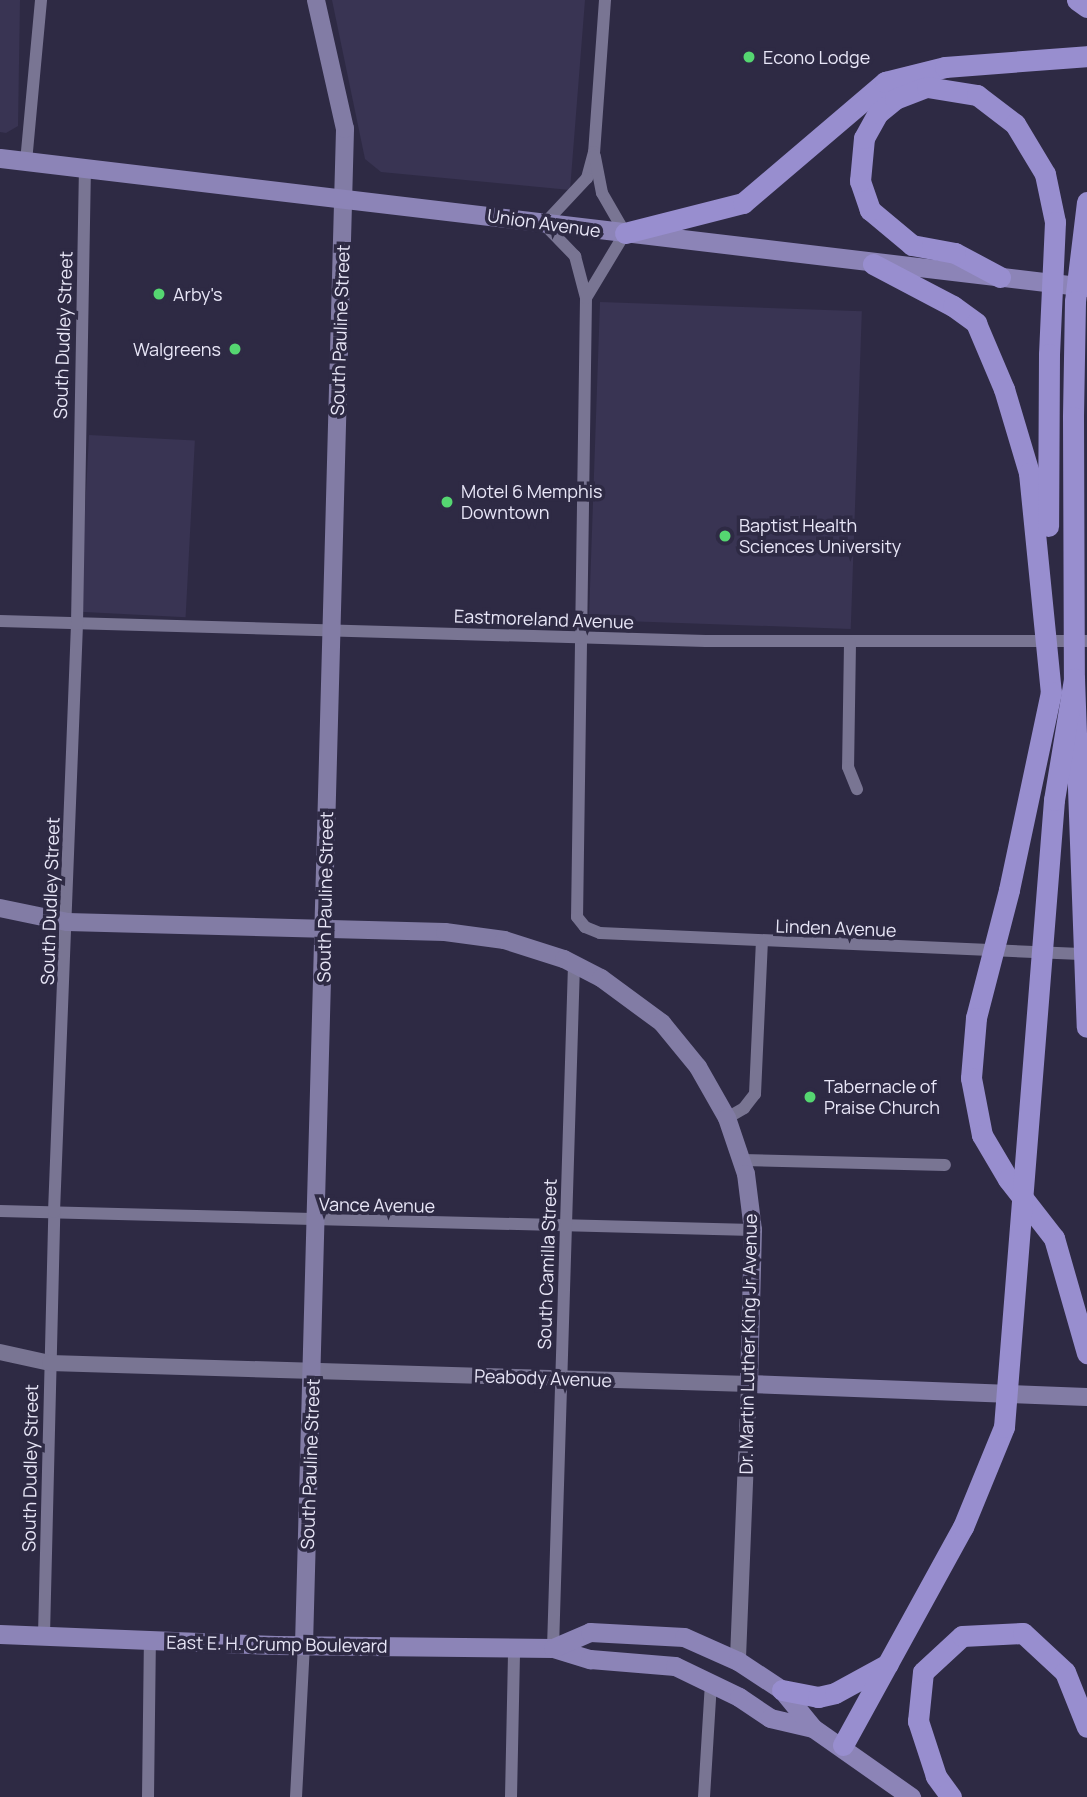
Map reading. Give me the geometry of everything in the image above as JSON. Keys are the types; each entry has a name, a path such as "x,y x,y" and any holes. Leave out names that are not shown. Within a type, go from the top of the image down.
{"highway":[{"path":"625,233 743,203 885,82 945,67 1087,56"},
{"path":"1000,277 955,253 912,245 870,210 860,181 864,138 878,113 895,99 927,87 946,87 990,102 1027,138 1048,182 1055,222 1045,606"},
{"path":"1087,202 1075,301 1074,679 1087,1027"},
{"path":"873,264 967,315 983,334 1029,473 1045,606 1051,692 1009,890 976,1018 971,1078 982,1135 1008,1179 1054,1238 1087,1351"},
{"path":"843,1745 892,1661 963,1527 1004,1427 1021,1238 1023,1157 1058,759 1074,679"},
{"path":"951,1797 936,1776 918,1721 923,1672 962,1636 1023,1633 1065,1672 1087,1727"},
{"path":"782,1690 818,1697 835,1693 892,1661"}],"main road":[{"name":"South Pauline Street","path":"304,1645 345,129 316,0"},
{"name":"Union Avenue","path":"0,158 1087,288"},
{"name":"Dr. Martin Luther King Jr Avenue","path":"0,908 67,922 480,937 528,946 574,964 662,1023 698,1067 727,1118 742,1160 753,1230 749,1384"},
{"name":"Peabody Avenue","path":"749,1384 1087,1397"},
{"name":"East E. H. Crump Boulevard","path":"553,1648 590,1632 652,1633 684,1637 738,1661 782,1690 813,1728"},
{"name":"East E. H. Crump Boulevard","path":"0,1634 304,1645 553,1648 590,1659 675,1666 711,1682 770,1718 813,1728"},
{"path":"813,1728 843,1745 911,1797"}],"street":[{"path":"26,162 41,0"},
{"path":"578,638 586,298 575,256 544,224 587,178 594,152 605,0"},
{"path":"586,298 625,233 602,193 594,152"},
{"name":"South Dudley Street","path":"44,1636 54,1212 77,624 85,169"},
{"name":"Eastmoreland Avenue","path":"0,621 578,638 850,643 1087,641"},
{"name":"Linden Avenue","path":"578,638 577,917 585,927 600,933 762,942 1087,954"},
{"path":"850,643 848,766 857,789"},
{"path":"727,1118 744,1108 755,1094 762,942"},
{"name":"South Camilla Street","path":"553,1648 574,964"},
{"path":"742,1160 945,1165"},
{"name":"Vance Avenue","path":"0,1211 317,1222 753,1230"},
{"name":"Peabody Avenue","path":"0,1352 50,1363 749,1384"},
{"name":"Dr. Martin Luther King Jr Avenue","path":"738,1661 749,1384"},
{"path":"148,1797 150,1641"},
{"name":"South Pauline Street","path":"296,1797 304,1645"},
{"path":"511,1797 514,1649"},
{"path":"704,1797 711,1682"}],"shaded area":[{"path":"0,0 20,0 18,126 6,133 0,132"},
{"path":"332,0 585,0 570,190 381,172 365,159"},
{"name":"Baptist Health Sciences University","path":"600,302 862,311 851,629 589,620"},
{"path":"89,435 195,441 186,617 80,612"}],"place":[{"name":"Econo Lodge","path":"749,57"},
{"name":"Arby's","path":"159,294"},
{"name":"Walgreens","path":"235,349"},
{"name":"Motel 6 Memphis Downtown","path":"447,502"},
{"name":"Baptist Health Sciences University","path":"725,536"},
{"name":"Tabernacle of Praise Church","path":"810,1097"}]}
